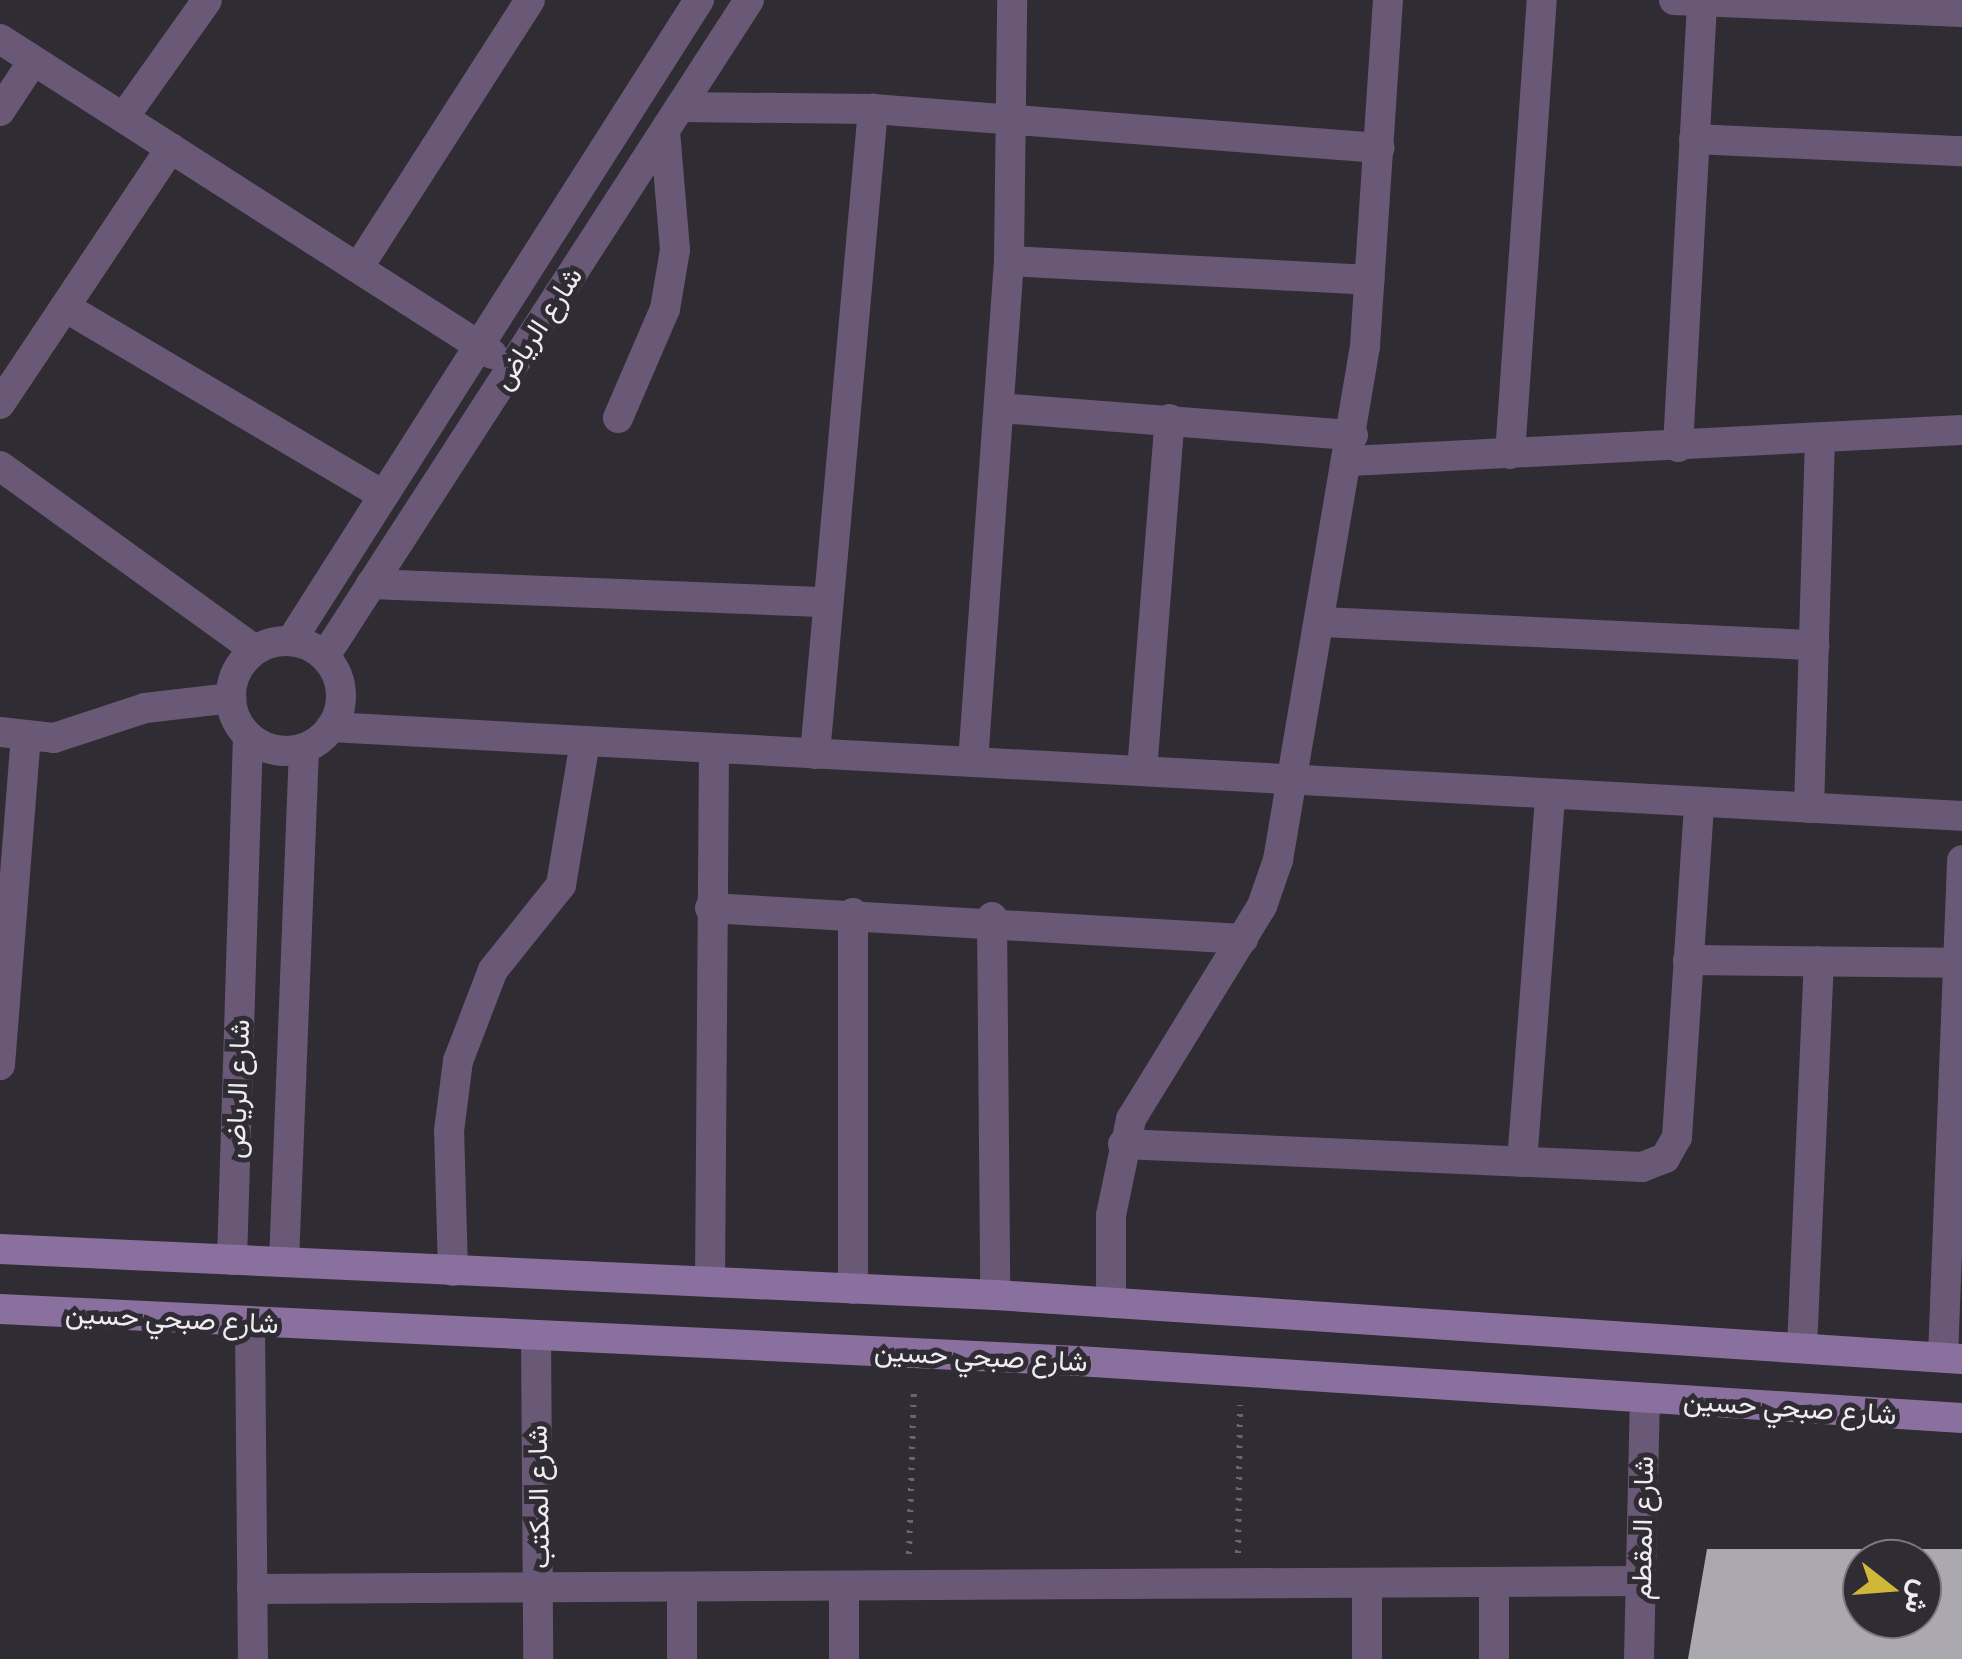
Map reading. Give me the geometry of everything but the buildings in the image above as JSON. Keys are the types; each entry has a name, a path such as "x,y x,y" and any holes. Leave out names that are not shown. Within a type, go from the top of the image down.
{"street":[{"path":"124,117 208,0"},
{"path":"358,268 530,0"},
{"name":"شارع الرياض","path":"324,656 750,0"},
{"path":"972,762 1009,262 1012,0"},
{"path":"1110,1303 1123,1144 1152,1078 1243,939 1274,882 1352,448 1369,280 1388,0"},
{"path":"1510,454 1542,0"},
{"path":"1678,447 1694,139 1693,1 1962,12"},
{"path":"688,4 727,34"},
{"name":"شارع الرياض","path":"290,641 479,346 688,4"},
{"path":"0,39 512,367"},
{"path":"0,111 33,61"},
{"path":"815,754 873,109"},
{"path":"618,418 665,308 674,190 672,119 873,109 1379,148"},
{"path":"1694,139 1962,151"},
{"path":"0,404 172,148"},
{"path":"1009,262 1369,280"},
{"path":"65,307 383,496"},
{"path":"999,408 1170,419 1352,448 1510,454 1820,443 1962,430"},
{"path":"1142,771 1170,419"},
{"path":"1810,808 1820,443"},
{"path":"0,466 255,650"},
{"path":"371,584 827,602"},
{"path":"1322,622 1814,645"},
{"path":"290,641 324,656 340,690 331,727 304,748 275,750 248,737 231,698 255,650 290,641"},
{"path":"0,1064 13,734 76,735 145,708 231,698"},
{"path":"331,727 1962,816"},
{"name":"شارع الرياض","path":"232,1260 248,737"},
{"path":"453,1270 448,1131 458,1062 492,970 561,885 585,741"},
{"name":"شارع الرياض","path":"284,1262 304,748"},
{"path":"710,1282 714,748"},
{"path":"1522,1162 1550,794"},
{"path":"1123,1144 1642,1167 1665,1158 1677,1137 1699,802"},
{"path":"0,1249 994,1295 1952,1358 1956,963 1962,860"},
{"path":"710,908 992,917 1243,939"},
{"path":"853,1289 854,913"},
{"path":"992,917 994,1295"},
{"path":"1688,960 1956,963"},
{"path":"1802,1348 1819,962"},
{"name":"شارع صبحي حسين","path":"0,1309 1241,1370 1962,1418"},
{"path":"250,1323 253,1659"},
{"name":"شارع المكتب","path":"536,1336 538,1659"},
{"name":"شارع المقطم","path":"1640,1659 1645,1398"},
{"path":"252,1590 1640,1581"},
{"path":"1494,1582 1494,1659"},
{"path":"1367,1583 1367,1659"},
{"path":"844,1586 844,1659"},
{"path":"682,1587 682,1659"}],"path":[{"path":"908,1586 916,1352"},
{"path":"1238,1584 1241,1370"}]}
